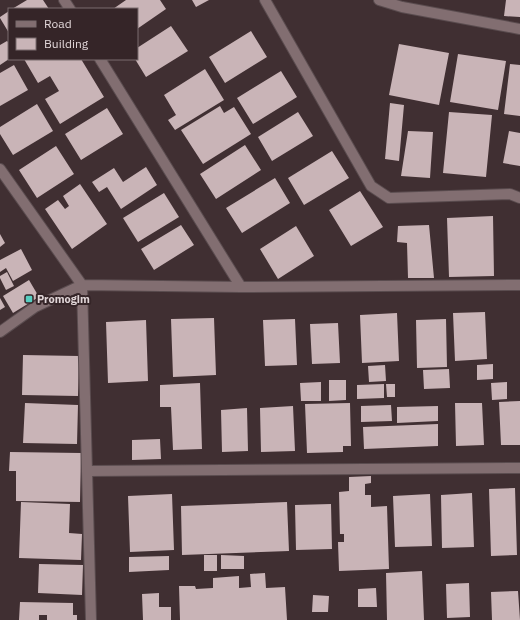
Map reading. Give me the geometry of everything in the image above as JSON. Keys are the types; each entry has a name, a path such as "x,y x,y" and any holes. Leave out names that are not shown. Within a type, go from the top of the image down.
{"street":[{"path":"265,0 371,186 389,198 510,194 520,198"},
{"path":"379,0 402,7 520,29"},
{"path":"101,60 241,287"},
{"path":"0,169 82,285 91,620"},
{"path":"0,332 35,307 82,285 241,287 520,285"},
{"path":"88,471 520,468"}],"building":[{"path":"27,0 43,0 48,8 14,8"},
{"path":"126,0 160,0 166,9 138,28 138,8 114,8"},
{"path":"192,0 209,0 196,7"},
{"path":"506,0 520,0 520,17 504,16"},
{"path":"8,12 8,31 0,18"},
{"path":"171,26 188,51 146,77 136,60 138,60 138,47"},
{"path":"251,31 267,57 225,83 209,57"},
{"path":"7,41 8,42 8,60 0,65 0,45"},
{"path":"399,44 449,53 439,105 389,95"},
{"path":"458,54 506,61 498,110 450,102"},
{"path":"25,60 82,60 104,97 60,124 45,99 59,91 50,76 38,83"},
{"path":"510,64 520,65 520,116 504,114"},
{"path":"14,65 28,90 0,106 0,73"},
{"path":"205,69 224,100 175,130 168,120 176,115 164,95"},
{"path":"281,71 297,97 253,124 237,98"},
{"path":"390,103 404,105 399,161 385,159"},
{"path":"37,104 53,131 13,155 0,134 0,127"},
{"path":"220,106 224,113 234,107 251,134 203,164 181,130"},
{"path":"107,108 123,134 81,160 65,134"},
{"path":"298,112 313,136 272,161 258,137"},
{"path":"449,112 492,115 486,177 443,173"},
{"path":"408,131 433,132 430,178 401,176"},
{"path":"509,131 520,133 520,166 503,163"},
{"path":"245,145 261,170 216,199 200,174"},
{"path":"56,146 74,174 37,198 19,170"},
{"path":"332,151 349,178 304,205 288,178"},
{"path":"146,167 157,185 121,209 107,187 99,192 92,182 114,168 123,182"},
{"path":"275,178 290,203 242,233 226,208"},
{"path":"80,184 107,224 72,249 45,209 58,200 65,209 69,206 63,196"},
{"path":"360,191 383,227 351,246 329,210"},
{"path":"164,193 179,217 138,242 123,218"},
{"path":"493,216 494,276 449,277 447,218"},
{"path":"181,225 194,245 154,270 141,249"},
{"path":"429,225 434,278 408,278 407,243 397,242 398,226"},
{"path":"296,226 314,256 278,279 260,249"},
{"path":"0,234 5,243 0,247"},
{"path":"21,249 32,270 13,281 6,268 0,272 0,260"},
{"path":"7,272 14,286 6,290 0,276"},
{"path":"29,280 39,297 13,313 3,296"},
{"path":"0,298 5,307 0,310"},
{"path":"485,312 487,359 455,361 453,313"},
{"path":"397,313 399,361 362,363 360,315"},
{"path":"214,318 216,375 173,377 171,319"},
{"path":"295,319 297,365 265,366 263,320"},
{"path":"446,319 447,367 417,368 416,320"},
{"path":"146,320 148,381 108,383 106,322"},
{"path":"338,323 340,363 312,364 310,324"},
{"path":"23,355 79,356 78,396 22,395"},
{"path":"493,364 493,379 477,380 477,365"},
{"path":"385,365 386,381 369,382 368,366"},
{"path":"449,369 450,388 424,389 423,370"},
{"path":"329,380 346,380 346,400 329,401"},
{"path":"321,382 321,401 301,401 300,383"},
{"path":"507,382 507,399 492,400 491,383"},
{"path":"200,383 202,449 173,450 171,407 160,407 160,385"},
{"path":"384,384 384,398 357,399 357,385"},
{"path":"386,384 395,384 395,397 387,397"},
{"path":"520,401 520,445 501,445 499,402"},
{"path":"25,403 78,405 77,444 23,443"},
{"path":"350,403 351,446 343,446 343,452 307,453 305,404"},
{"path":"455,403 482,403 484,445 456,446"},
{"path":"391,405 392,421 361,422 361,406"},
{"path":"293,406 295,451 261,452 260,408"},
{"path":"438,406 438,421 397,423 397,407"},
{"path":"247,408 248,451 222,452 221,410"},
{"path":"438,424 438,446 364,449 363,427"},
{"path":"160,439 161,459 132,460 132,440"},
{"path":"10,452 81,453 80,502 16,501 16,471 9,471"},
{"path":"371,476 371,483 365,484 365,495 371,495 371,507 387,506 389,569 339,571 338,542 344,542 344,534 340,534 339,492 349,491 349,477"},
{"path":"515,488 517,555 491,556 489,489"},
{"path":"472,493 474,547 442,548 441,495"},
{"path":"172,494 174,550 130,552 128,496"},
{"path":"430,494 432,546 395,547 393,496"},
{"path":"21,502 70,504 69,533 82,534 81,560 19,558"},
{"path":"287,502 289,551 182,555 181,506"},
{"path":"331,504 332,549 296,550 295,505"},
{"path":"204,555 217,555 217,571 204,571"},
{"path":"221,555 244,556 244,569 221,569"},
{"path":"169,556 169,570 129,572 129,557"},
{"path":"39,564 83,565 82,595 38,593"},
{"path":"422,571 424,620 387,620 386,573"},
{"path":"265,573 266,588 285,587 287,620 180,620 179,586 195,586 196,589 213,588 213,578 239,576 239,588 251,587 250,574"},
{"path":"469,583 470,617 447,618 446,584"},
{"path":"376,588 377,607 358,607 358,589"},
{"path":"518,591 520,620 492,620 491,592"},
{"path":"159,593 159,607 171,607 171,620 143,620 142,594"},
{"path":"313,595 329,596 328,612 312,612"},
{"path":"20,602 73,603 73,615 77,615 77,620 47,620 47,615 39,615 39,620 19,620"}],"place":[{"name":"Promogim","path":"29,299"}]}
